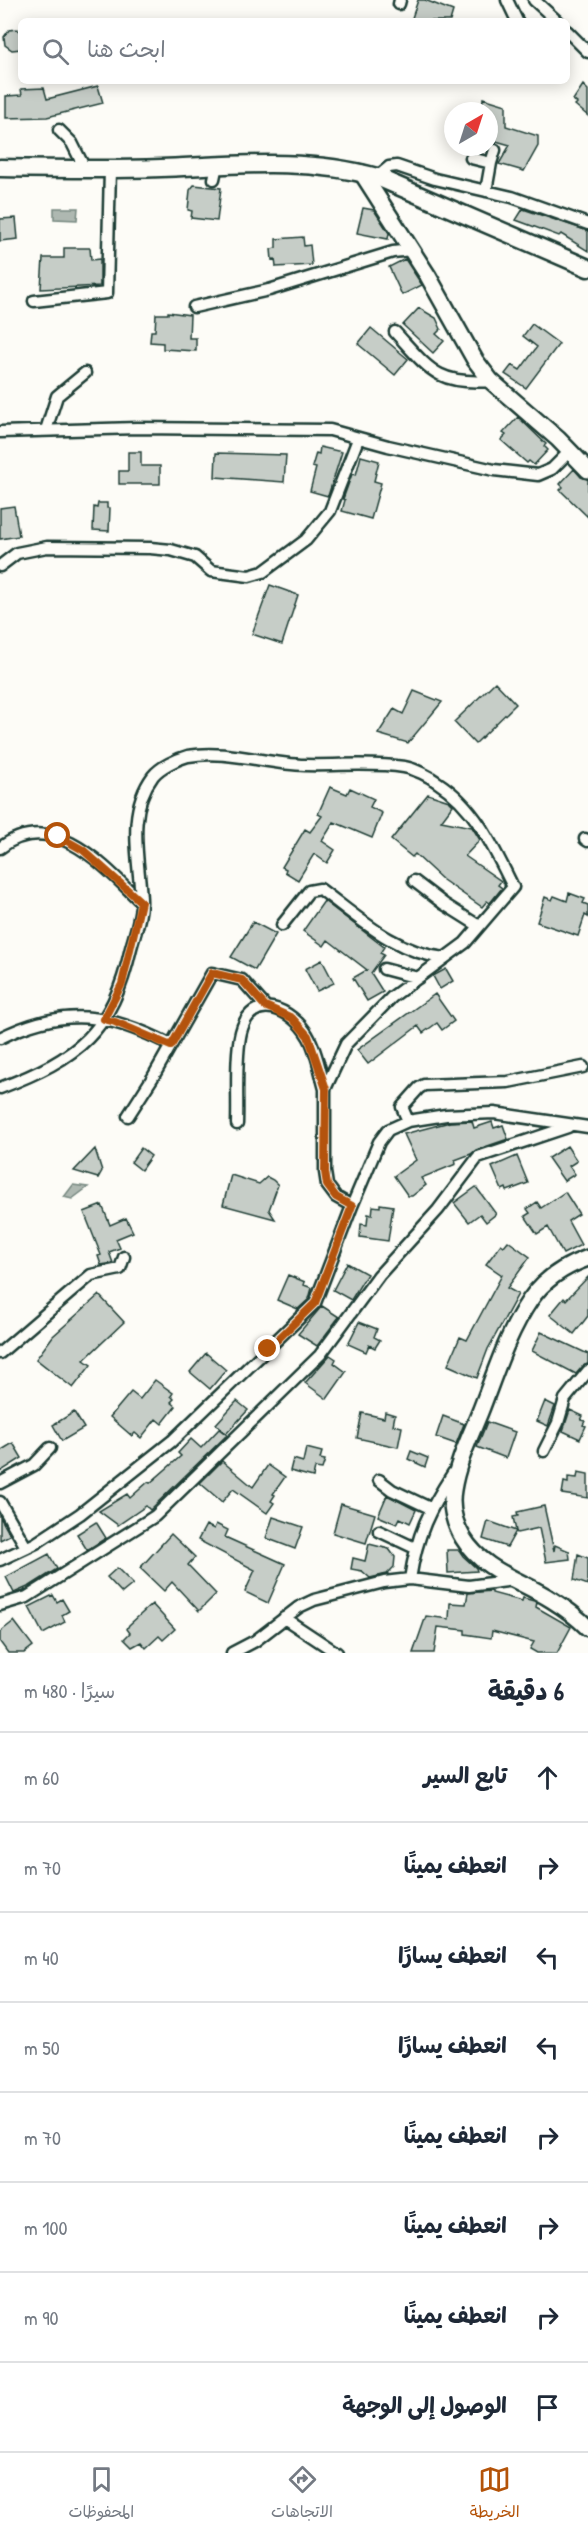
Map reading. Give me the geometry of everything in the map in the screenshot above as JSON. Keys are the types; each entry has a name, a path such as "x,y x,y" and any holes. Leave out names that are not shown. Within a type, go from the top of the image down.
{"main road":[{"path":"0,168 215,172 282,163 369,175 588,268"}],"street":[{"path":"507,0 516,18"},
{"path":"534,0 554,18"},
{"path":"570,34 588,52"},
{"path":"59,130 72,143 85,169"},
{"path":"486,191 493,156"},
{"path":"471,158 491,163"},
{"path":"588,224 512,197 435,179 397,166 369,175 463,341 491,381 532,415 588,470"},
{"path":"105,197 110,169"},
{"path":"34,301 107,293 110,169"},
{"path":"194,307 269,290 393,252 411,250"},
{"path":"395,332 419,358 440,376 461,382 491,381"},
{"path":"46,430 57,396 85,373"},
{"path":"0,432 137,428 330,430 358,439 494,470 538,475 552,469 570,451"},
{"path":"0,566 17,553 47,547 150,548 171,550 195,557 211,571 249,576 263,572 306,540 330,511 358,439"},
{"path":"0,1088 71,1054 93,1034 104,1019 122,984 141,902 136,829 138,808 154,775 169,764 186,757 217,754 305,765 368,764 407,767 436,781 462,800 482,830 513,887 465,943 392,997 346,1044 326,1089"},
{"path":"0,848 30,834 41,832 58,836 83,850 141,902"},
{"path":"414,881 444,904 479,926"},
{"path":"282,925 309,891 320,889 384,937 428,956 445,958"},
{"path":"384,969 418,978"},
{"path":"128,1116 212,973 242,980 265,1006 292,1018 308,1036 326,1089 325,1172 327,1185 336,1197 352,1206"},
{"path":"237,1124 241,1033 246,1018 254,1009 265,1006"},
{"path":"0,1038 43,1020 71,1017 115,1022 171,1046"},
{"path":"408,1121 402,1107 418,1088 424,1085 508,1082 583,1067"},
{"path":"0,1560 80,1514 172,1441 315,1303 352,1206 380,1142 388,1130 408,1121 446,1115 494,1113 588,1127"},
{"path":"0,1605 27,1597 155,1516 320,1355 379,1275 438,1210 478,1156 570,1126"},
{"path":"0,1353 91,1275 120,1269 124,1257"},
{"path":"588,1257 554,1274 531,1298 508,1340 459,1465 452,1491 452,1508 457,1527 474,1552 492,1568 551,1599 588,1628"},
{"path":"544,1451 558,1423 565,1399 588,1371"},
{"path":"0,1483 34,1465 50,1448"},
{"path":"410,1579 415,1548 430,1508 459,1465"},
{"path":"379,1480 393,1490 430,1508"},
{"path":"0,1502 26,1547"},
{"path":"380,1531 415,1548"},
{"path":"232,1653 255,1641 299,1607 314,1600 384,1582 410,1579 469,1586 514,1580"},
{"path":"284,1618 337,1653"}],"shaded area":[{"path":"54,208 78,208 77,220 54,219"},
{"path":"73,1185 88,1187 72,1199 64,1197"}],"building":[{"path":"418,0 425,0 453,11 451,18 412,18"},
{"path":"9,30 18,30 18,49 12,50 5,45 4,37"},
{"path":"583,85 588,90 588,116 575,105 577,103 573,100"},
{"path":"98,86 103,103 47,117 6,118 6,96 22,95 21,89 44,88 47,99"},
{"path":"483,98 496,102 483,102"},
{"path":"498,103 506,105 506,126 538,136 538,146 524,171 499,164 510,145 498,142"},
{"path":"194,185 221,188 217,221 191,218 192,211 188,210 190,190"},
{"path":"363,208 374,210 389,233 388,239 357,233"},
{"path":"523,209 588,231 588,251 561,234 559,236 516,220"},
{"path":"16,218 18,239 0,241 0,219"},
{"path":"303,237 304,246 310,245 312,265 276,267 275,259 272,260 271,249 276,248 276,239"},
{"path":"64,248 90,248 91,260 100,259 100,286 41,289 43,258 64,258"},
{"path":"405,259 422,285 402,295 389,267"},
{"path":"419,308 436,318 441,329 436,334 444,341 433,353 403,325"},
{"path":"168,312 190,315 189,338 196,338 196,351 163,349 163,343 150,342 151,331 155,331 156,314 168,314"},
{"path":"532,324 559,344 526,388 505,374 512,365 520,370 537,347 523,336"},
{"path":"371,328 408,359 395,375 358,344"},
{"path":"518,417 546,444 544,446 548,450 534,465 529,461 527,463 501,440 506,435 503,433"},
{"path":"320,447 342,452 328,496 310,491 316,468 312,467"},
{"path":"128,452 141,452 141,466 160,466 160,484 119,484 119,471 128,471"},
{"path":"216,453 286,455 284,482 215,477"},
{"path":"361,456 379,461 374,481 381,483 371,519 342,511 345,500 343,499 352,474 356,475"},
{"path":"574,469 581,477 588,479 588,517 560,490 563,487 560,484"},
{"path":"98,503 107,503 107,508 110,508 109,531 93,530 94,507 97,508"},
{"path":"14,506 19,536 0,539 0,508"},
{"path":"270,585 298,595 282,644 252,634"},
{"path":"495,682 516,704 475,744 454,722"},
{"path":"414,691 442,702 408,743 378,734 394,709 403,714"},
{"path":"330,787 347,794 350,788 374,799 370,807 382,813 372,838 334,822 322,841 335,850 327,863 314,854 298,880 285,872 286,869 282,867 305,829 310,832 322,816 318,814"},
{"path":"428,794 449,801 453,805 441,821 472,827 480,840 465,856 501,881 498,885 502,888 490,903 487,901 482,907 443,880 415,854 412,857 391,840"},
{"path":"569,893 585,899 583,903 588,905 588,917 585,915 578,936 537,922 545,897 552,900 554,896 567,901"},
{"path":"324,901 384,947 380,953 384,955 371,973 383,992 367,1001 353,978 367,970 328,940 324,946 303,931"},
{"path":"253,922 276,934 255,970 231,957"},
{"path":"322,960 334,983 317,991 305,969"},
{"path":"446,969 453,981 440,989 433,976"},
{"path":"435,994 454,1021 442,1030 437,1023 423,1033 418,1026 368,1064 357,1050"},
{"path":"472,1121 474,1128 492,1122 494,1128 503,1125 508,1139 476,1150 455,1160 456,1164 421,1178 426,1185 412,1196 408,1196 394,1176 416,1160 404,1134 450,1122"},
{"path":"567,1146 577,1161 569,1166 575,1174 564,1181 548,1158"},
{"path":"141,1148 151,1156 141,1170 131,1162"},
{"path":"95,1149 102,1171 98,1178 74,1171"},
{"path":"517,1156 528,1183 507,1191 506,1188 502,1190 492,1167"},
{"path":"231,1175 259,1184 267,1177 278,1185 269,1210 275,1219 223,1205"},
{"path":"476,1187 496,1214 486,1222 480,1214 469,1222 454,1203"},
{"path":"565,1192 579,1214 568,1221 581,1245 563,1254 548,1227 537,1234 525,1216 530,1213 527,1209 537,1202 541,1208"},
{"path":"380,1204 393,1206 388,1241 360,1237 361,1224 367,1225 368,1214 372,1215 373,1206 380,1207"},
{"path":"102,1205 110,1225 126,1218 133,1232 116,1239 120,1248 109,1252 113,1263 101,1265 98,1256 101,1255 84,1212"},
{"path":"508,1241 530,1257 507,1288 518,1294 488,1349 477,1378 448,1365 460,1337 467,1340 502,1275 486,1264 501,1244 504,1246"},
{"path":"347,1263 367,1274 351,1300 333,1290"},
{"path":"288,1275 305,1282 304,1285 312,1288 309,1299 298,1309 277,1300"},
{"path":"588,1277 588,1316 574,1334 550,1315 564,1298 566,1300"},
{"path":"99,1295 124,1322 84,1360 91,1365 73,1388 36,1359 53,1336"},
{"path":"322,1306 339,1317 317,1346 298,1334"},
{"path":"359,1322 377,1329 374,1337 380,1340 375,1348 369,1345 366,1352 348,1344"},
{"path":"541,1332 588,1354 588,1364 576,1374 532,1351"},
{"path":"206,1353 226,1370 210,1389 190,1372"},
{"path":"330,1355 336,1359 334,1363 346,1372 327,1399 305,1383"},
{"path":"155,1380 173,1393 171,1396 174,1399 171,1402 176,1406 162,1424 156,1419 141,1438 135,1433 132,1436 110,1417 131,1392 140,1399"},
{"path":"237,1401 248,1410 226,1434 216,1424"},
{"path":"545,1401 555,1406 548,1426 537,1421"},
{"path":"570,1410 583,1416 581,1420 585,1421 583,1425 586,1426 580,1439 563,1431"},
{"path":"74,1412 84,1428 62,1441 53,1425"},
{"path":"385,1412 395,1415 393,1425 402,1427 398,1447 357,1438 362,1413 384,1418"},
{"path":"443,1416 464,1424 456,1444 436,1437"},
{"path":"487,1422 515,1432 506,1458 477,1447"},
{"path":"219,1429 227,1435 150,1510 146,1506 118,1525 99,1511 127,1494 130,1498 148,1482 150,1483 181,1456 178,1453 191,1439 201,1448"},
{"path":"13,1443 22,1458 0,1472 0,1451"},
{"path":"306,1448 322,1452 320,1459 325,1460 322,1469 315,1468 313,1477 290,1471 293,1459 303,1462"},
{"path":"411,1451 428,1458 425,1467 408,1459"},
{"path":"222,1461 253,1487 268,1465 285,1477 273,1494 275,1495 271,1501 274,1503 267,1513 233,1489 222,1502 200,1483"},
{"path":"578,1472 588,1474 588,1498 562,1494 564,1482 568,1483 568,1477 577,1478"},
{"path":"387,1495 416,1510 410,1523 400,1518 397,1524 378,1516"},
{"path":"341,1504 375,1514 366,1543 333,1533"},
{"path":"544,1506 554,1551 555,1545 569,1551 570,1559 546,1562 539,1528 517,1533 513,1517 518,1516 517,1512"},
{"path":"0,1517 10,1535 0,1540"},
{"path":"273,1517 303,1527 295,1549 266,1538"},
{"path":"488,1521 516,1531 507,1547 483,1539"},
{"path":"96,1522 106,1538 87,1550 77,1534"},
{"path":"216,1524 228,1530 225,1537 285,1564 268,1603 245,1592 255,1570 198,1540 206,1525 214,1529"},
{"path":"171,1534 195,1557 188,1565 216,1594 199,1611 172,1582 164,1591 140,1568"},
{"path":"369,1544 389,1549 395,1557 394,1567 387,1574 370,1578 362,1571 351,1569 353,1558 365,1561"},
{"path":"447,1550 459,1550 477,1571 448,1573"},
{"path":"49,1554 57,1569 14,1593 6,1577"},
{"path":"578,1554 588,1558 588,1585 574,1580"},
{"path":"117,1568 133,1584 122,1593 107,1577"},
{"path":"492,1591 492,1593 522,1601 523,1598 537,1602 536,1607 571,1627 557,1653 537,1653 530,1649 534,1642 492,1631 491,1638 465,1634 465,1630 438,1627 434,1653 413,1653 426,1616 449,1619 450,1603 466,1604 468,1593"},
{"path":"53,1595 57,1602 62,1599 69,1611 62,1615 65,1622 43,1634 29,1607"},
{"path":"152,1604 175,1629 163,1640 159,1636 146,1648 141,1642 132,1647 124,1639 130,1633 127,1629"},
{"path":"14,1621 33,1646 24,1653 8,1653 0,1642 0,1632"}],"route":[{"path":"58,836 83,850 141,902 122,984 110,1012 104,1019 157,1038 171,1046 212,973 242,980 265,1006 292,1018 308,1036 326,1089 325,1172 327,1185 336,1197 352,1206 315,1303 268,1349"}]}
